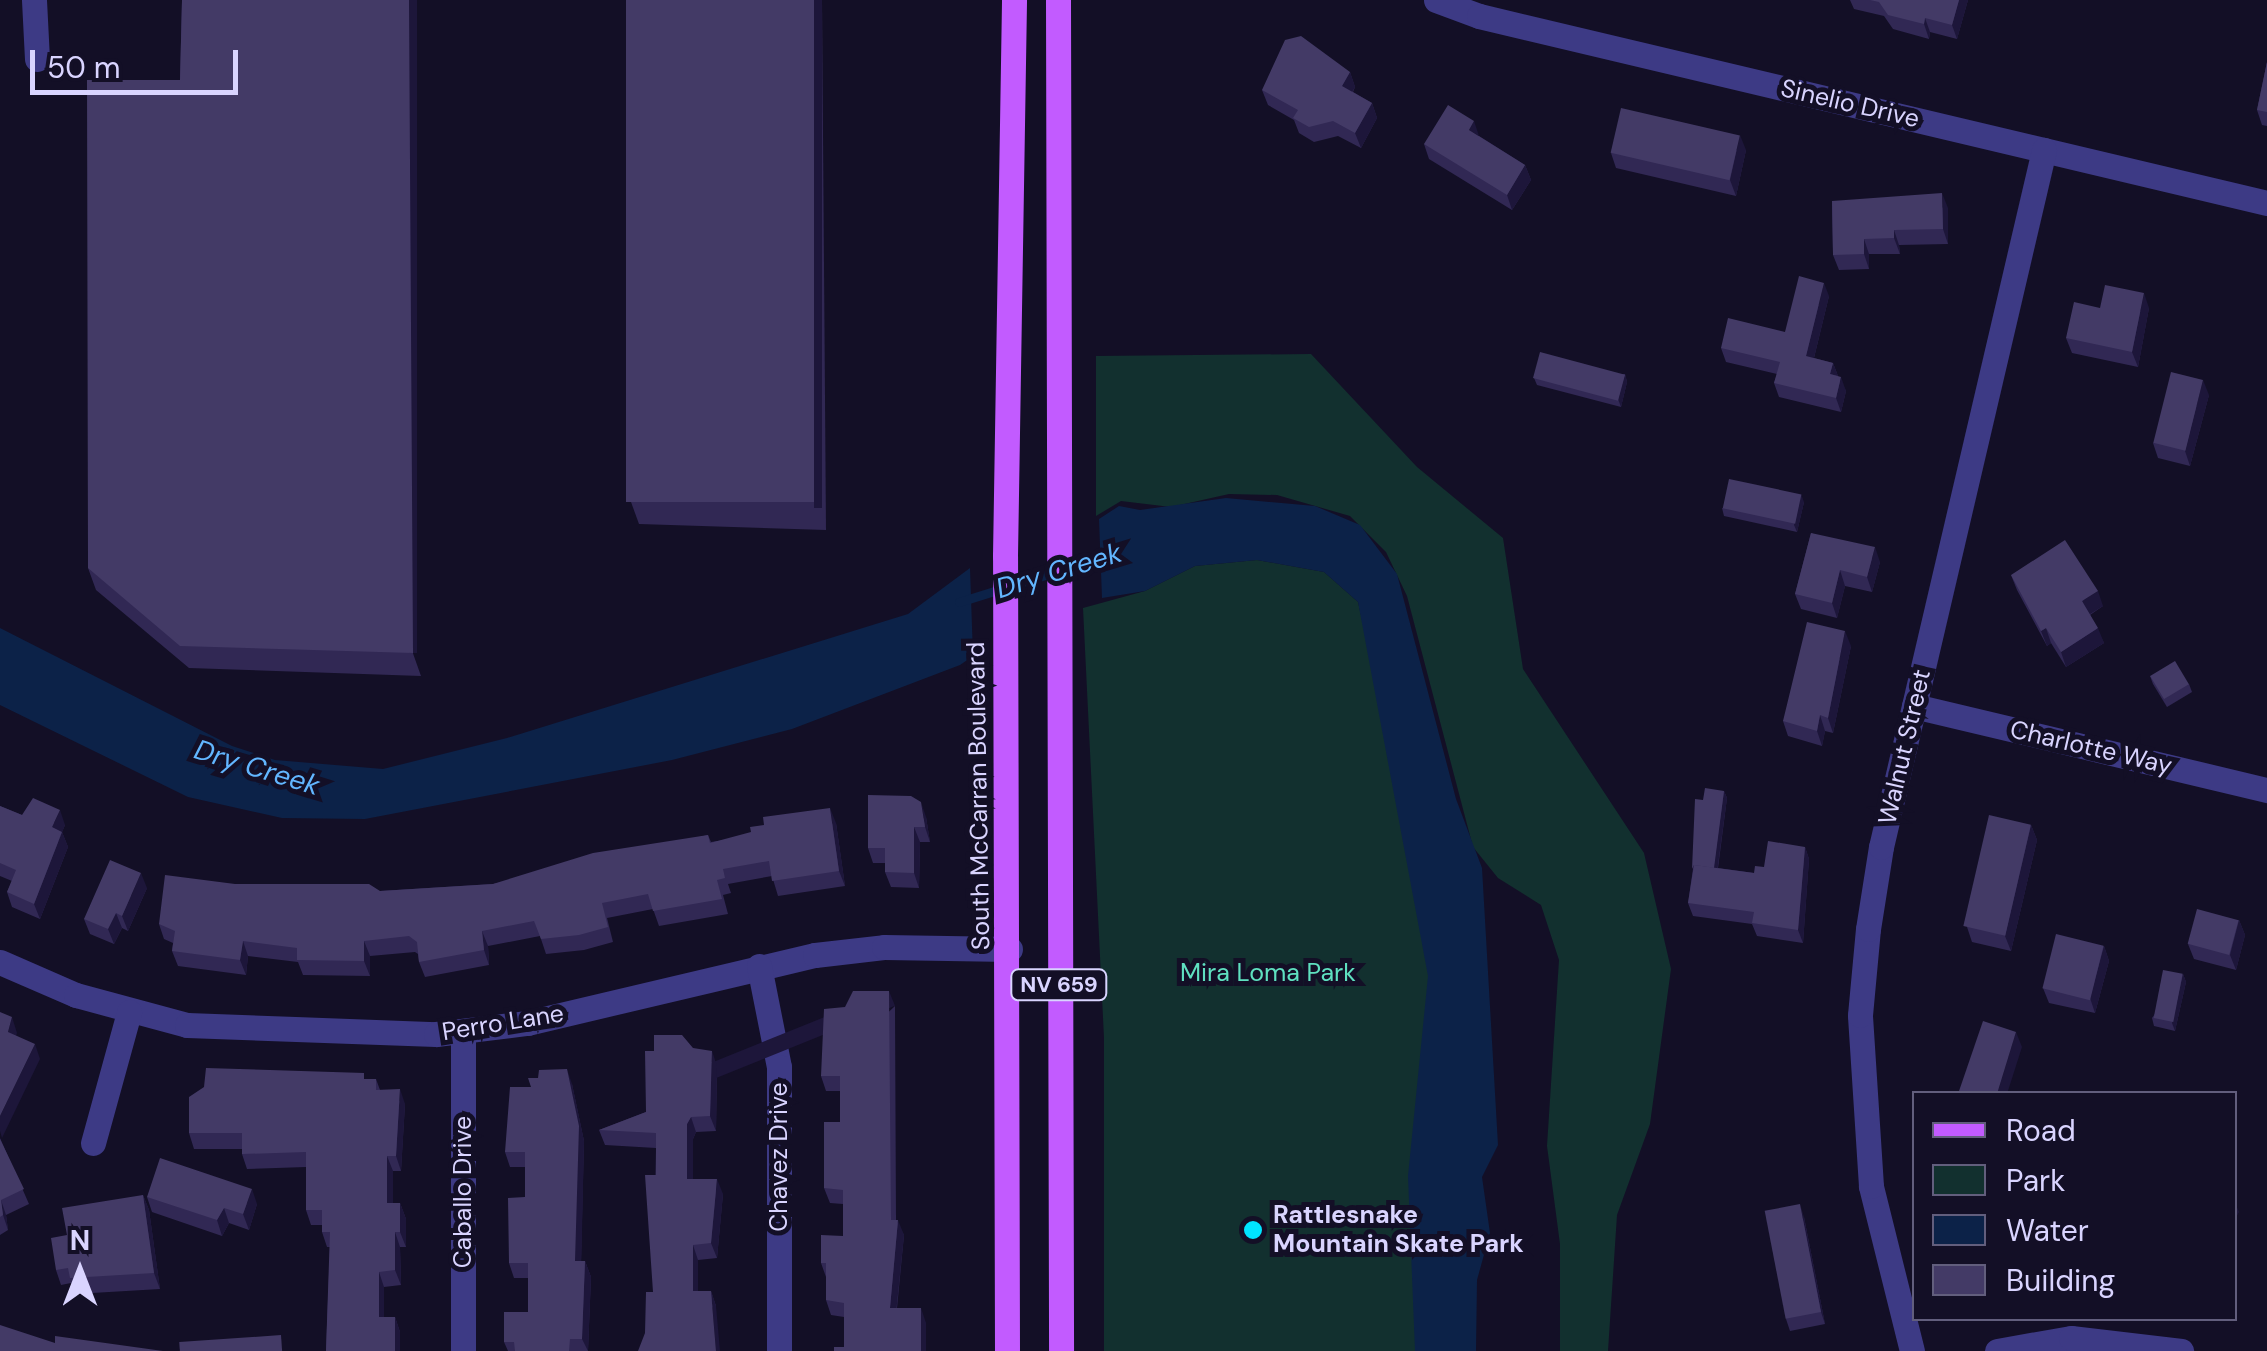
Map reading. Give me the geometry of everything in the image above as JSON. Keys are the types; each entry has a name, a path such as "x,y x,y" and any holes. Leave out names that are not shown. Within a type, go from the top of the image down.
{"main road":[{"name":"South McCarran Boulevard","path":"1006,1351 1010,949 1006,556 1014,0"},
{"name":"NV 659","path":"1058,0 1055,533 1061,1351"}],"street":[{"path":"34,0 37,59"},
{"name":"Sinelio Drive","path":"1436,0 1479,16 2267,203"},
{"name":"Walnut Street","path":"1912,1351 1871,1186 1860,1015 1881,847 2044,150"},
{"name":"Charlotte Way","path":"1914,706 2267,790"},
{"name":"Perro Lane","path":"0,962 129,1012 244,1032 463,1032 528,1023 759,966 884,947 1010,949"},
{"name":"Chavez Drive","path":"759,966 779,1067 779,1351"},
{"path":"93,1142 129,1012"},
{"name":"Caballo Drive","path":"462,1351 463,1032"},
{"path":"1997,1351 2071,1338 2181,1351"}],"green space":[{"path":"1311,354 1417,467 1503,538 1523,669 1644,853 1671,969 1650,1124 1617,1215 1608,1351 1560,1351 1560,1244 1547,1146 1559,960 1541,905 1498,878 1473,847 1407,596 1386,552 1350,516 1277,495 1229,494 1171,507 1121,501 1096,516 1096,356"},
{"name":"Mira Loma Park","path":"1257,560 1324,572 1358,602 1437,955 1427,1351 1104,1351 1104,1038 1083,608 1145,591 1195,566"}],"water":[{"path":"1226,498 1315,506 1360,525 1397,574 1456,799 1482,868 1498,1145 1482,1177 1490,1233 1477,1280 1476,1351 1415,1351 1408,1176 1428,976 1358,602 1324,572 1257,560 1195,566 1145,591 1102,598 1099,519 1119,506 1140,510"},
{"path":"970,568 973,656 960,665 792,729 672,760 365,819 282,818 188,797 0,705 0,628 232,746 275,760 383,769 507,738 908,614"}],"building":[{"path":"182,0 409,0 413,653 180,646 88,568 87,80 180,80"},
{"path":"626,0 814,0 814,502 626,502"},
{"path":"1870,0 1959,0 1952,25 1925,18 1924,24 1888,15 1879,2"},
{"path":"1301,36 1350,72 1342,86 1372,103 1355,133 1333,121 1309,127 1293,118 1298,110 1262,90 1285,40"},
{"path":"2267,62 2267,112 2257,110"},
{"path":"1448,105 1474,121 1469,130 1525,165 1507,195 1424,144"},
{"path":"1621,108 1740,135 1730,180 1611,153"},
{"path":"1942,193 1943,229 1894,230 1894,238 1864,239 1864,254 1833,255 1832,201"},
{"path":"1799,276 1824,283 1806,356 1833,363 1830,374 1841,377 1836,398 1774,383 1780,362 1721,348 1728,318 1785,332"},
{"path":"2105,285 2144,293 2132,352 2066,338 2074,302 2100,308"},
{"path":"1540,352 1625,375 1618,401 1533,378"},
{"path":"2171,372 2203,380 2185,451 2153,443"},
{"path":"1729,479 1801,494 1795,524 1723,508"},
{"path":"1811,533 1875,547 1867,577 1840,570 1832,603 1795,594"},
{"path":"2065,540 2098,591 2082,601 2098,628 2061,652 2046,628 2041,631 2011,575"},
{"path":"1807,622 1845,631 1828,718 1820,715 1817,731 1783,721"},
{"path":"2175,661 2189,684 2164,699 2150,676"},
{"path":"1705,788 1724,791 1714,868 1694,865 1692,869 1695,799 1703,800"},
{"path":"868,795 911,796 921,802 925,827 914,827 914,873 885,872 885,848 868,848"},
{"path":"33,798 60,810 52,827 62,832 34,904 7,892 16,870 0,863 0,806 22,815"},
{"path":"830,808 839,871 772,881 769,861 723,869 725,878 717,880 722,899 653,911 648,894 602,903 608,927 579,935 541,939 534,921 482,931 484,950 419,962 417,942 409,936 364,941 364,961 297,960 297,948 243,941 240,960 172,951 175,931 159,924 165,875 235,884 369,884 380,891 493,884 593,853 708,835 710,843 751,832 750,827 764,825 763,817"},
{"path":"1989,815 2031,825 2005,936 1963,926"},
{"path":"1768,841 1805,847 1798,930 1752,923 1754,912 1688,903 1694,865 1754,873 1755,866 1764,867"},
{"path":"110,860 141,873 122,916 116,913 108,929 84,919"},
{"path":"2197,909 2239,920 2229,955 2188,944"},
{"path":"2056,934 2104,946 2090,1000 2042,988"},
{"path":"2163,970 2183,974 2173,1022 2154,1018"},
{"path":"853,991 889,991 891,1220 898,1220 890,1308 921,1308 921,1351 834,1351 834,1347 844,1347 844,1303 826,1300 821,1235 843,1236 843,1190 824,1188 824,1122 840,1122 840,1076 821,1076 824,1009 845,1007"},
{"path":"0,1012 12,1017 8,1032 35,1044 0,1116"},
{"path":"1983,1021 2016,1032 1998,1091 1959,1091"},
{"path":"654,1035 682,1035 693,1048 712,1051 710,1116 691,1117 687,1124 687,1179 717,1179 711,1243 693,1245 693,1291 711,1291 716,1351 638,1351 645,1333 646,1292 653,1292 645,1175 656,1175 656,1133 599,1130 646,1112 645,1051 654,1051"},
{"path":"206,1068 364,1073 364,1079 376,1079 376,1090 400,1089 396,1156 387,1156 387,1203 400,1203 400,1232 395,1232 395,1270 379,1272 379,1317 395,1317 395,1351 326,1351 330,1232 322,1232 322,1210 306,1210 306,1152 242,1154 242,1133 189,1133 189,1097 204,1087"},
{"path":"567,1069 579,1126 575,1261 585,1261 582,1339 570,1339 569,1351 515,1351 514,1342 504,1342 504,1312 528,1312 528,1263 509,1263 508,1198 525,1197 525,1152 505,1152 510,1087 531,1087 528,1078 538,1078 539,1070"},
{"path":"0,1139 24,1189 1,1200 0,1217"},
{"path":"160,1158 252,1189 243,1214 224,1208 217,1220 147,1197"},
{"path":"143,1195 154,1273 70,1278 68,1268 56,1270 51,1238 67,1235 62,1208"},
{"path":"1800,1204 1821,1312 1786,1319 1765,1211"},
{"path":"0,1325 55,1343 55,1336 163,1351 0,1351"},
{"path":"281,1335 282,1351 180,1351 179,1342"}],"waterway":[{"name":"Dry Creek","path":"959,602 1112,554"}],"place":[{"name":"Rattlesnake Mountain Skate Park","path":"1253,1230"}]}
